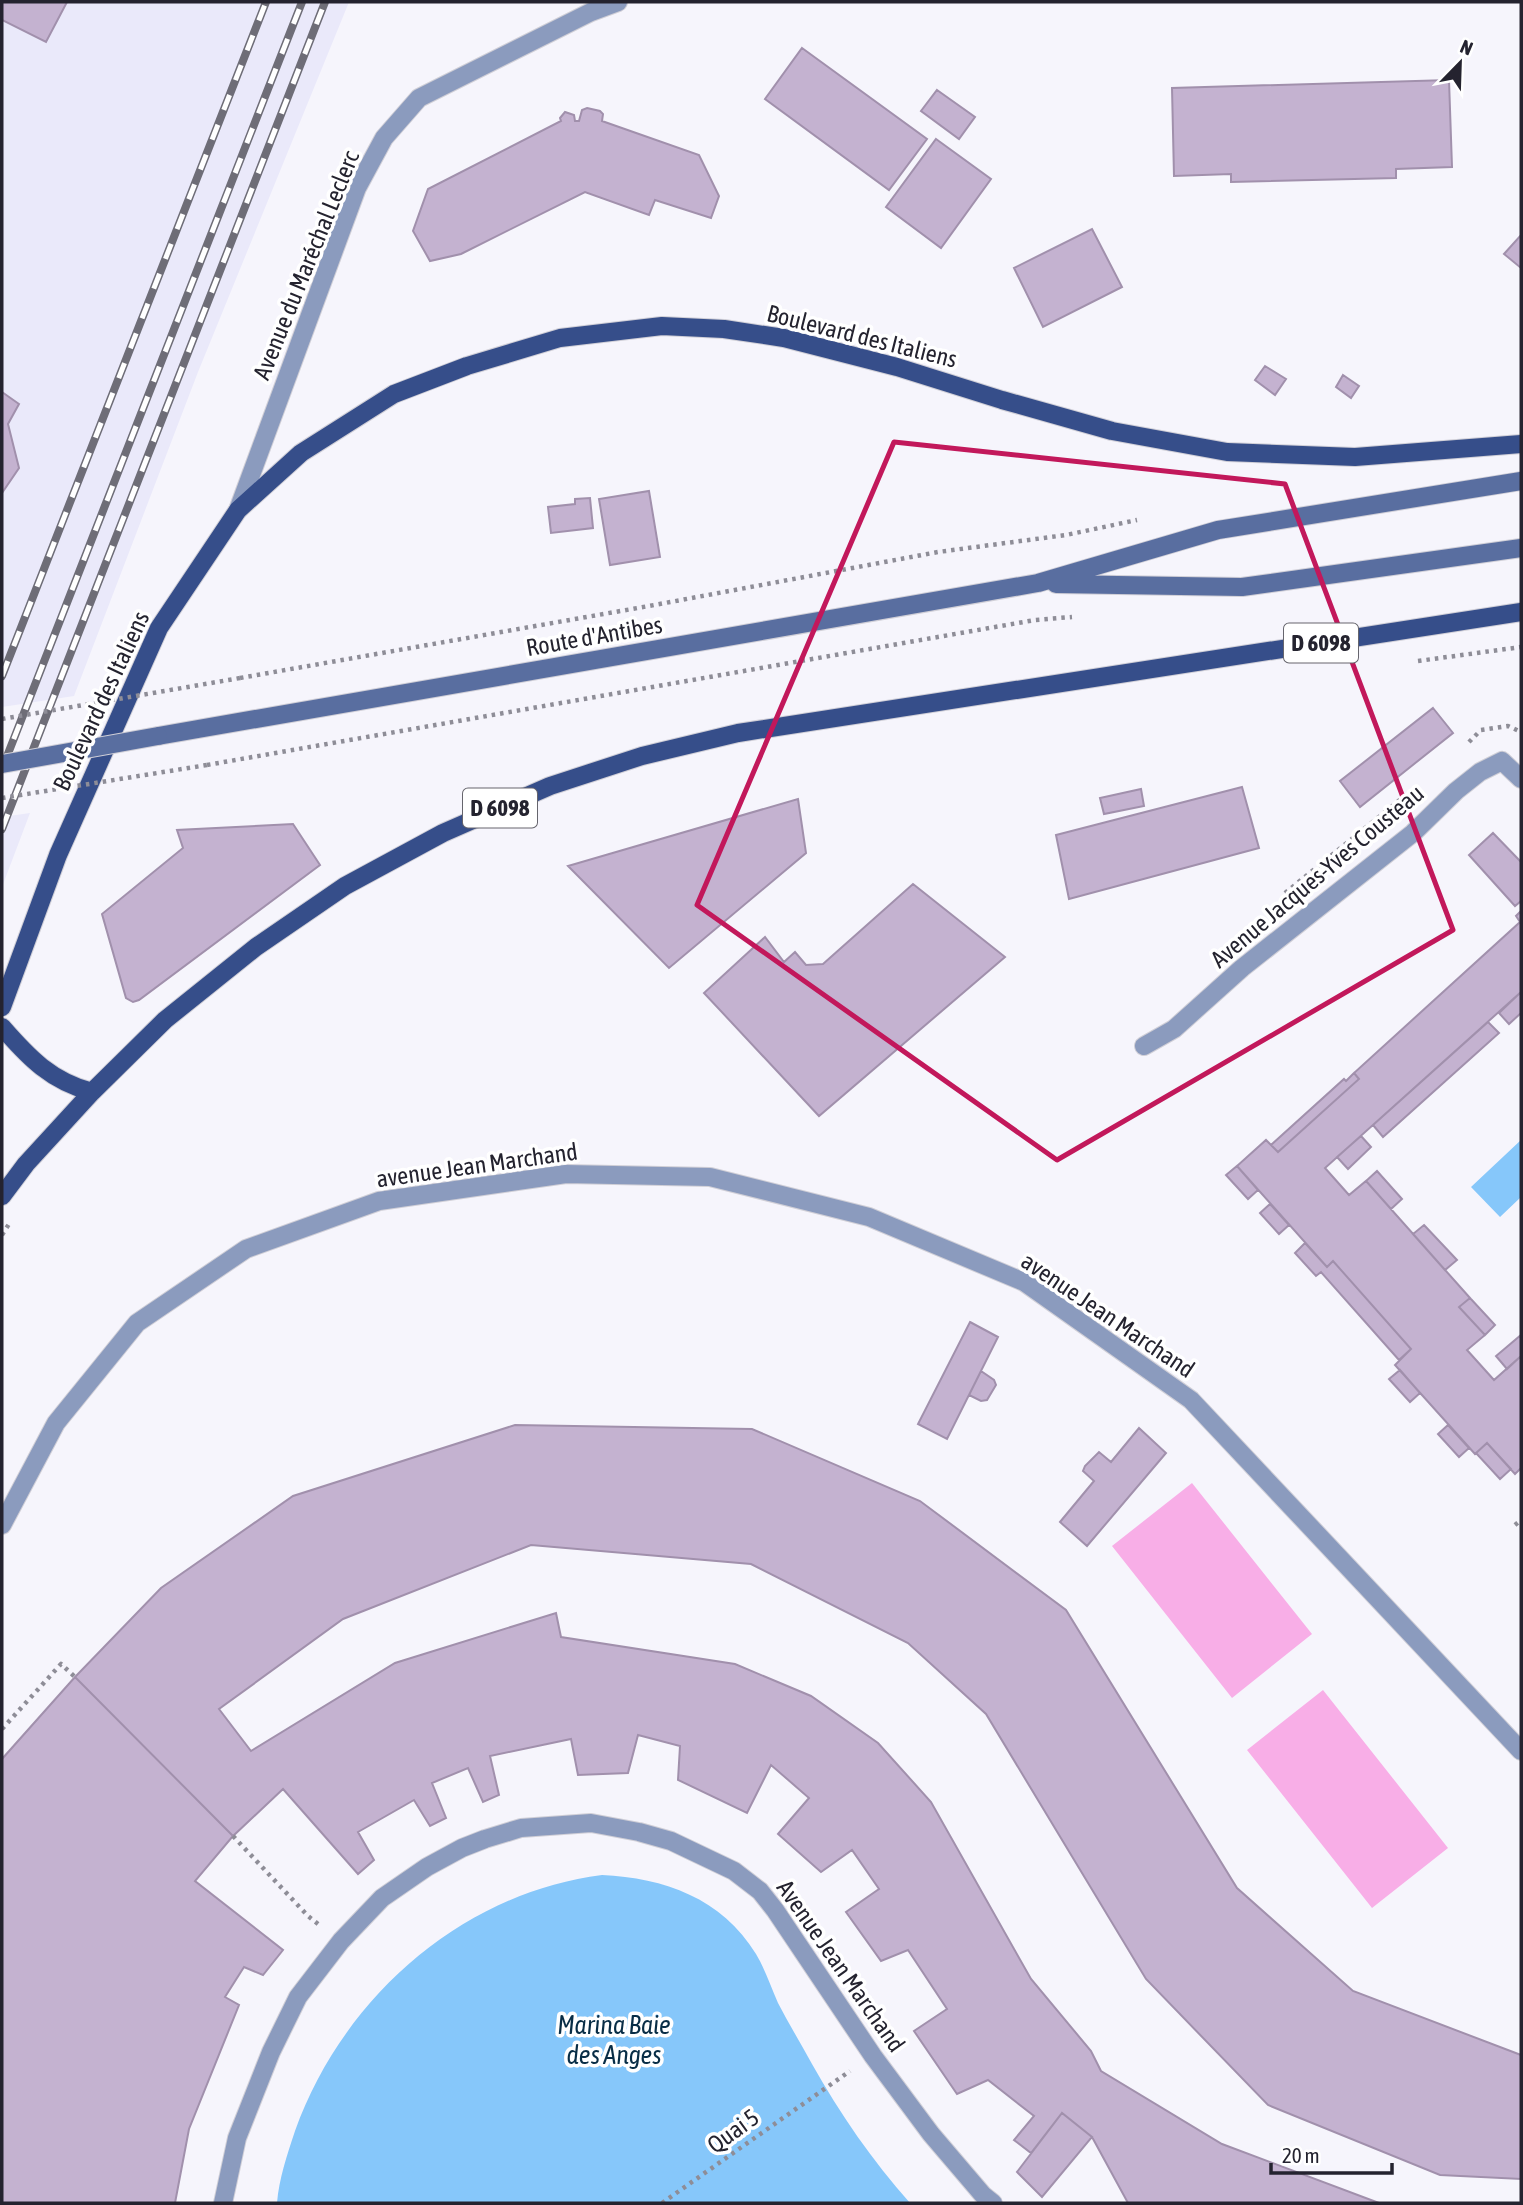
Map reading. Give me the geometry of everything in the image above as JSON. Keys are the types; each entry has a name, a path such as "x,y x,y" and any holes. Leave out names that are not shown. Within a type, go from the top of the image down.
{"main road":[{"name":"Boulevard des Italiens","path":"2,1007 58,855 159,628 238,510 301,453 394,394 467,366 560,338 662,326 724,329 784,338 897,367 1002,400 1112,430 1227,452 1354,457 1521,444"},
{"path":"1038,583 1218,530 1521,481"},
{"path":"1038,583 1242,587 1521,548"},
{"name":"Route d'Antibes","path":"2,764 1038,583"},
{"name":"D 6098","path":"2,1196 26,1164 92,1092 164,1020 256,947 345,886 443,833 550,786 642,756 738,733 1521,612"},
{"path":"2,1027 28,1057 69,1086 92,1092"}],"street":[{"name":"Avenue du Maréchal Leclerc","path":"238,510 357,188 384,138 419,98 591,12 618,2"},
{"name":"Avenue Jacques-Yves Cousteau","path":"1144,1046 1174,1029 1242,968 1413,833 1456,791 1480,772 1502,761 1521,779"},
{"name":"avenue Jean Marchand","path":"2,1525 56,1423 138,1323 246,1249 379,1201 566,1174 710,1177 869,1217 1024,1282 1191,1400 1521,1751"},
{"name":"Avenue Jean Marchand","path":"223,2203 237,2138 271,2052 298,1997 341,1941 382,1898 427,1867 485,1839 521,1828 591,1823 671,1841 734,1871 760,1891 850,2025 931,2134 993,2203"}],"path":[{"path":"2,719 649,607 938,552 1066,535 1144,519"},
{"path":"2,798 207,765 1035,620 1077,616"},
{"path":"1413,662 1521,647"},
{"path":"2,1235 14,1217"},
{"path":"1516,1525 1521,1520"},
{"path":"2,1729 61,1664 75,1677"},
{"path":"233,1836 307,1916"},
{"name":"Quai 5","path":"662,2203 825,2087"}],"highlighted area":[{"path":"894,442 1285,484 1453,930 1057,1160 697,905"}],"shaded area":[{"path":"2,2 349,2 198,372 74,696 2,707"},
{"path":"30,813 2,887 2,817"},
{"path":"1192,1483 1312,1634 1232,1698 1112,1546"},
{"path":"1323,1690 1448,1848 1372,1908 1247,1750"}],"water":[{"path":"1521,1140 1521,1197 1500,1217 1471,1187"},
{"name":"Marina Baie des Anges","path":"602,1875 647,1881 690,1895 726,1918 742,1935 756,1954 778,2003 834,2101 857,2136 910,2203 277,2203 289,2149 316,2083 343,2038 376,1997 413,1960 455,1929 501,1904 550,1886"}],"building":[{"path":"2,2 67,2 46,42 2,20"},
{"path":"802,48 927,139 889,190 765,99"},
{"path":"1449,80 1452,167 1396,169 1396,178 1231,182 1231,174 1174,176 1172,88"},
{"path":"937,90 975,117 959,139 921,111"},
{"path":"587,108 600,111 603,114 602,121 699,155 719,196 711,218 655,200 649,215 585,192 461,254 430,261 413,231 428,189 561,121 560,118 565,112 574,115 575,121 579,121 582,110"},
{"path":"936,139 991,179 941,248 886,207"},
{"path":"1092,229 1122,287 1043,327 1014,268"},
{"path":"1521,235 1521,268 1504,254"},
{"path":"1265,366 1286,379 1275,395 1255,380"},
{"path":"1343,375 1359,386 1351,398 1336,387"},
{"path":"2,392 19,404 8,424 19,468 2,493"},
{"path":"649,491 660,557 610,565 599,499"},
{"path":"590,498 593,528 551,533 548,507 575,504 575,499"},
{"path":"1433,708 1453,733 1360,807 1340,781"},
{"path":"1242,787 1259,848 1069,899 1056,835"},
{"path":"1141,789 1144,806 1104,814 1100,798"},
{"path":"798,799 806,853 669,968 568,866"},
{"path":"293,824 320,865 139,1000 133,1002 126,998 102,914 183,848 177,830"},
{"path":"1493,833 1521,862 1521,901 1515,906 1469,855"},
{"path":"913,884 1005,957 819,1116 704,993 765,937 784,962 795,952 806,965 823,964"},
{"path":"1521,911 1521,992 1325,1168 1349,1195 1366,1181 1470,1298 1459,1307 1485,1335 1467,1350 1494,1380 1521,1356 1521,1468 1515,1474 1487,1443 1475,1454 1395,1365 1411,1349 1333,1261 1327,1267 1237,1166 1266,1140 1278,1152 1359,1079 1354,1073 1520,922 1516,916"},
{"path":"1521,992 1521,1013 1509,1024 1499,1013"},
{"path":"1488,1022 1499,1033 1383,1137 1373,1125"},
{"path":"1354,1073 1359,1079 1278,1152 1271,1145 1344,1079 1346,1081"},
{"path":"1361,1136 1371,1147 1348,1169 1337,1157"},
{"path":"1237,1166 1258,1190 1248,1199 1226,1175"},
{"path":"1377,1171 1402,1199 1391,1209 1366,1181"},
{"path":"1270,1204 1289,1225 1279,1234 1260,1213"},
{"path":"1424,1225 1457,1260 1445,1270 1413,1234"},
{"path":"1305,1243 1327,1267 1333,1261 1411,1349 1399,1360 1321,1272 1316,1276 1295,1253"},
{"path":"1470,1298 1495,1325 1485,1335 1459,1307"},
{"path":"970,1322 998,1337 947,1439 918,1424"},
{"path":"1521,1335 1521,1356 1507,1369 1496,1356"},
{"path":"1400,1370 1420,1393 1410,1402 1389,1379"},
{"path":"981,1371 994,1380 996,1385 987,1400 981,1401 969,1395"},
{"path":"515,1425 752,1429 920,1501 1066,1610 1237,1888 1353,1991 1521,2055 1521,2179 1440,2175 1268,2105 1146,1979 986,1714 908,1643 751,1564 531,1545 343,1619 219,1709 251,1751 395,1663 556,1613 561,1637 735,1664 811,1696 878,1743 931,1802 1031,1979 1091,2051 1101,2071 1222,2144 1379,2203 1128,2203 1092,2137 1062,2113 1031,2153 1014,2140 1034,2116 988,2080 957,2094 914,2031 947,2009 908,1950 881,1961 846,1912 879,1889 852,1850 821,1872 778,1834 809,1798 771,1765 747,1813 678,1780 680,1746 638,1735 628,1773 578,1775 571,1739 490,1756 499,1795 483,1802 468,1768 432,1783 446,1818 430,1826 414,1800 358,1832 374,1860 358,1874 283,1789 233,1836 75,1677 161,1588 293,1496"},
{"path":"1448,1425 1469,1448 1459,1457 1438,1434"},
{"path":"1139,1428 1166,1453 1087,1546 1060,1522 1094,1481 1083,1471 1085,1466 1099,1452 1111,1462"},
{"path":"1487,1443 1511,1469 1500,1479 1476,1453"},
{"path":"75,1677 233,1836 195,1881 283,1950 263,1975 244,1967 225,1997 239,2005 189,2129 175,2203 2,2203 2,1759"},
{"path":"1062,2113 1092,2137 1042,2197 1017,2172"}],"railway":[{"path":"2,676 266,2"},
{"path":"2,769 302,2"},
{"path":"2,829 325,2"}]}
